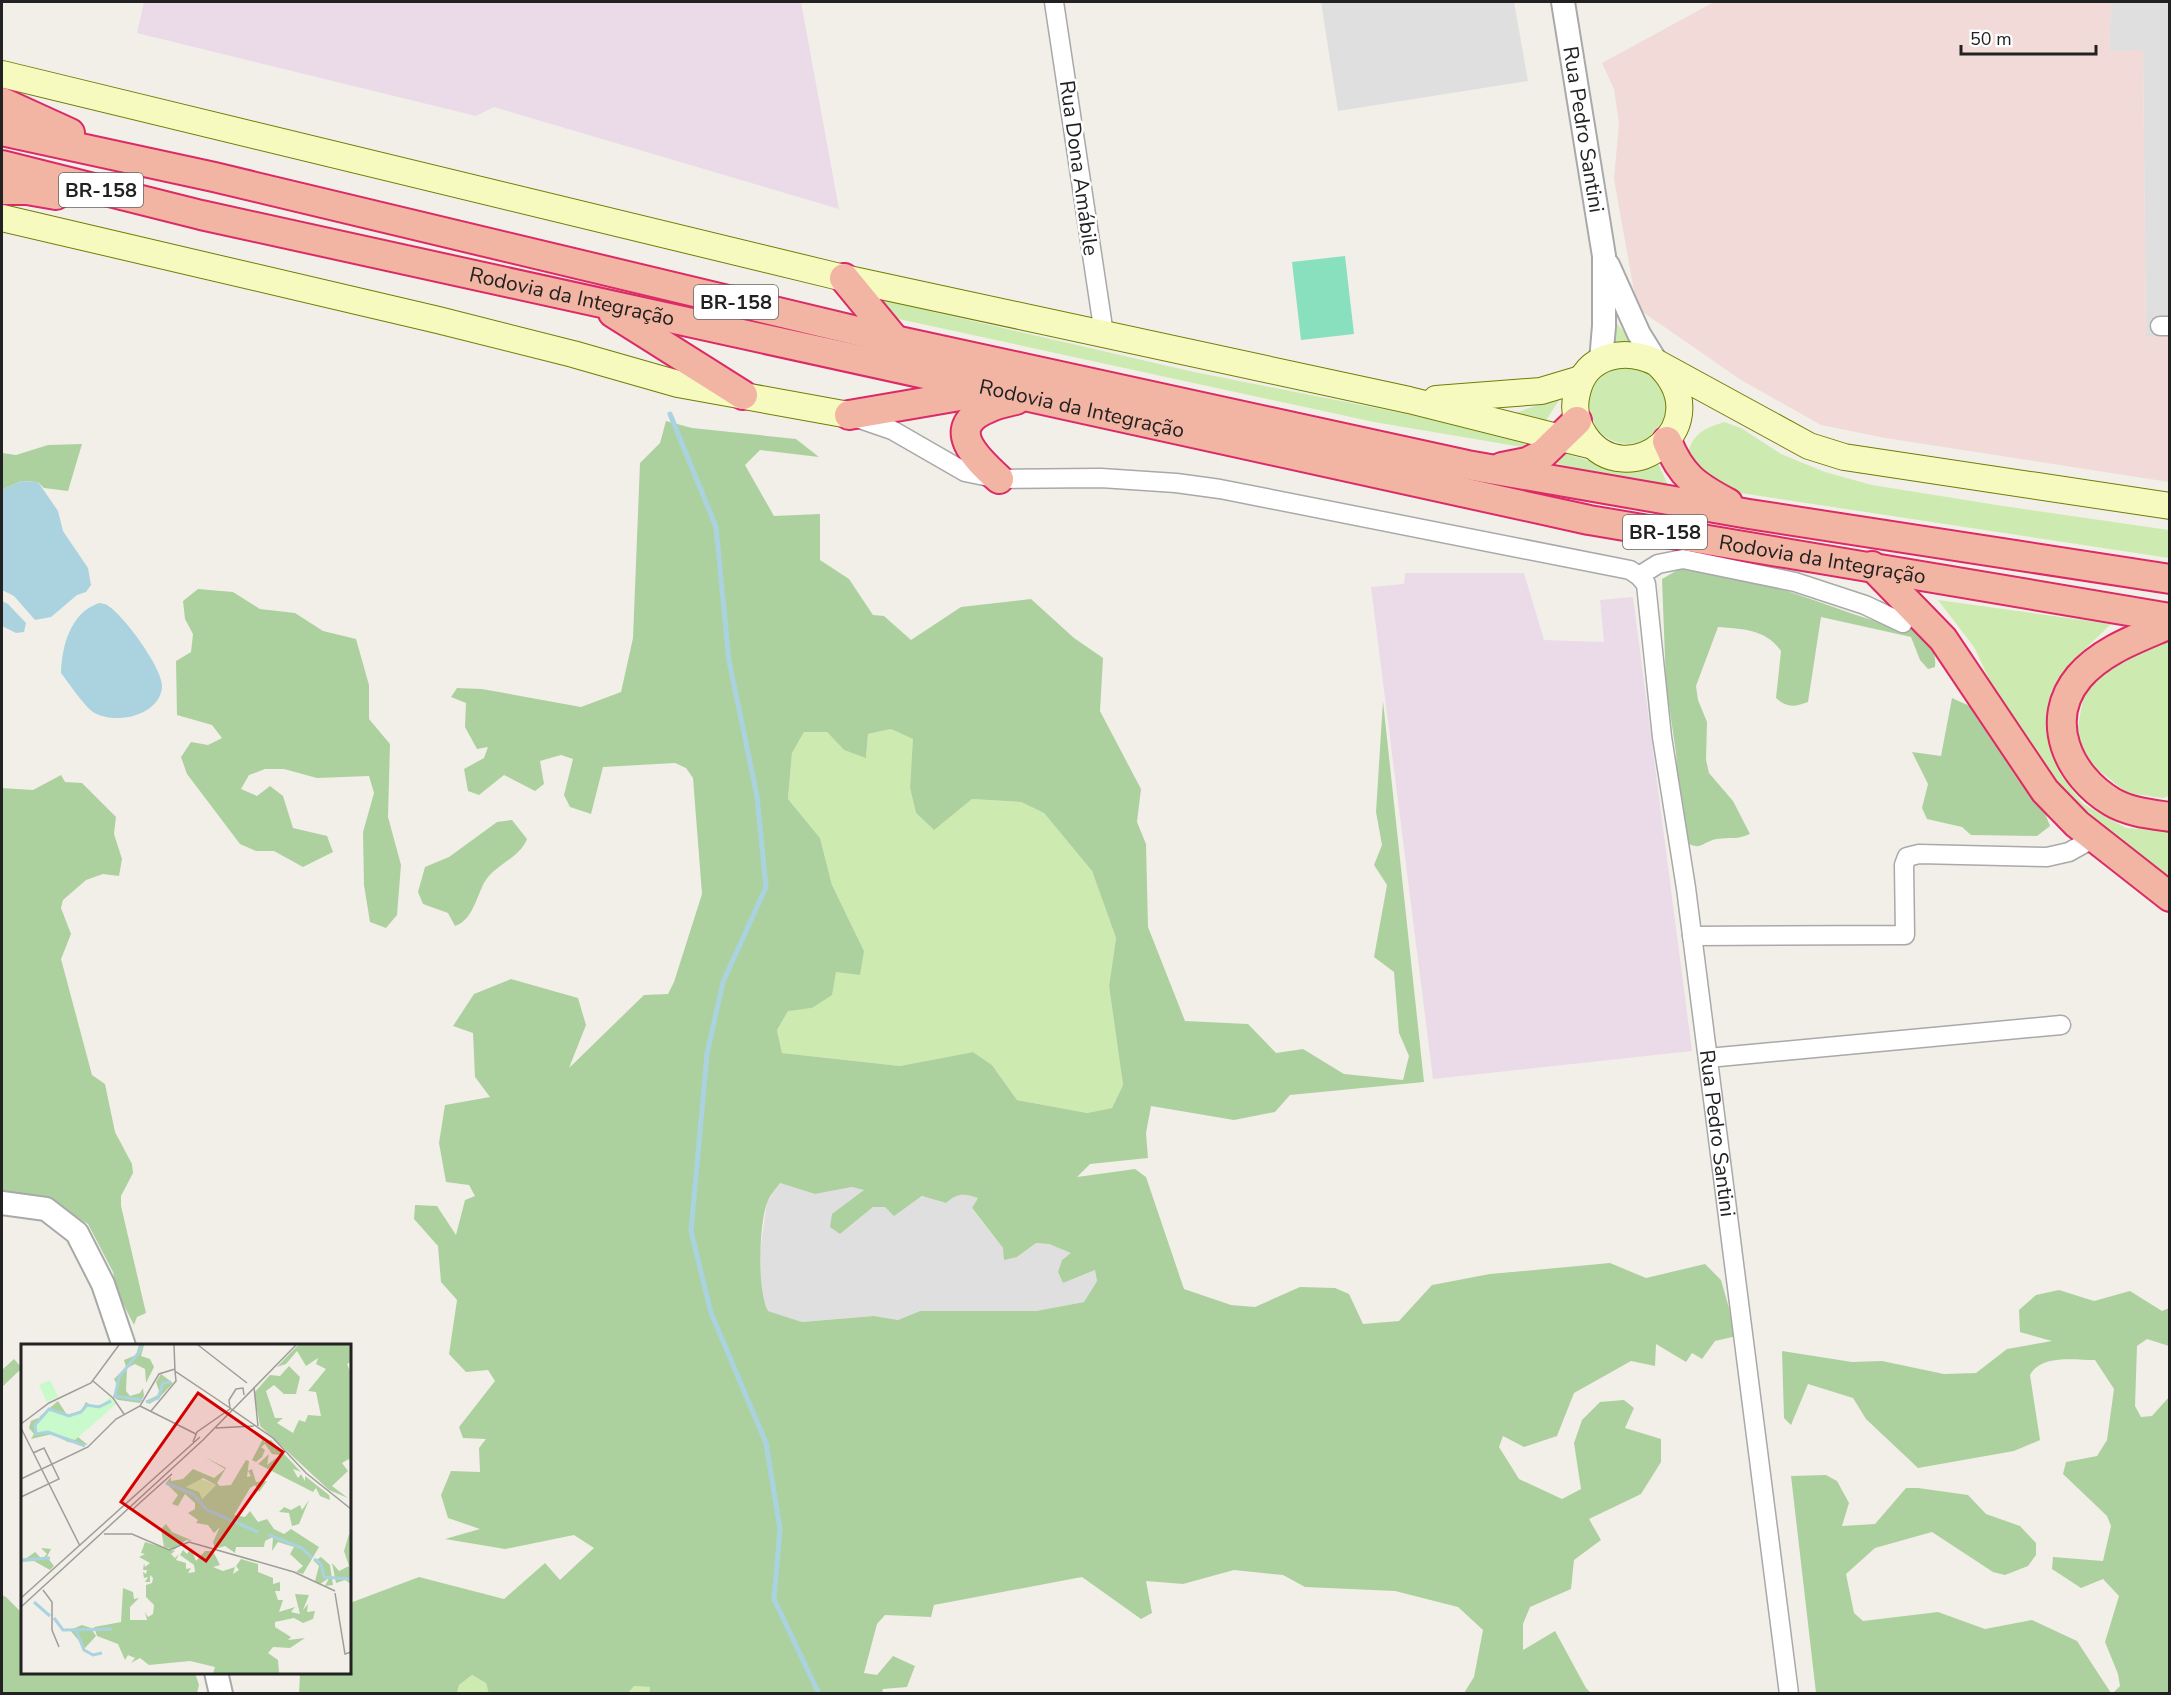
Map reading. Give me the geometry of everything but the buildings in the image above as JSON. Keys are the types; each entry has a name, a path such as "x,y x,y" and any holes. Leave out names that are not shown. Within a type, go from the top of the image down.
{"highway":[{"name":"BR-158","path":"2,102 61,129 159,166"},
{"name":"Rodovia da Integração","path":"2,131 226,180 895,340 1490,469 1749,514 2169,579"},
{"name":"Rodovia da Integração","path":"2,165 201,215 1589,520 2169,618"},
{"name":"BR-158","path":"2,190 27,190 201,215"},
{"path":"844,278 895,340"},
{"name":"BR-158","path":"596,302 743,394"},
{"name":"BR-158","path":"849,415 996,390"},
{"name":"BR-158","path":"999,479 978,460 966,443 965,433 969,422 987,408 1027,397"},
{"path":"1490,469 1527,462 1543,454 1568,430"},
{"path":"1673,430 1673,456 1694,483 1749,514"},
{"path":"1872,566 1944,639 2045,791 2094,838 2169,897"},
{"path":"2169,624 2097,659 2078,678 2065,698 2061,727 2066,750 2090,785 2112,802 2143,813 2169,817"}],"main road":[{"name":"BR-158","path":"2,74 844,278 1408,400 1568,430"},
{"name":"BR-158","path":"2,218 438,320 573,354 678,384 849,415"},
{"path":"1748,413 1725,406 1713,406 1694,411 1655,451 1639,458 1623,458 1607,454 1593,446 1586,438 1568,430 1581,379 1601,361 1615,355 1629,354 1644,356 1809,446 1844,457 2169,506"},
{"path":"1657,363 1669,374 1677,388 1680,404 1673,430"},
{"name":"BR-158","path":"1408,400 1541,392 1581,379"}],"street":[{"name":"Rua Dona Amábile","path":"1054,2 1104,334"},
{"name":"Rua Pedro Santini","path":"1563,2 1604,256 1604,326 1601,361"},
{"name":"Rua Pedro Santini","path":"1604,256 1639,334 1657,363"},
{"name":"BR-158","path":"849,415 892,430 965,472 999,479 1101,478 1176,483 1220,489 1630,570 1639,576"},
{"path":"1639,576 1658,564 1683,559 1795,582 1865,605 1903,623"},
{"name":"Rua Pedro Santini","path":"1639,576 1646,584 1662,737 1692,936 1789,1694"},
{"path":"1692,936 1905,935 1904,865 1907,857 1919,854 2047,857 2069,852 2094,838"},
{"path":"1708,1058 2061,1025"},
{"path":"2,1203 46,1209 77,1233 103,1284 123,1344"},
{"path":"216,1674 221,1694"}],"shaded area":[{"path":"144,2 801,2 839,209 494,107 476,116 137,33"},
{"path":"1321,2 1514,2 1528,81 1338,111"},
{"path":"1714,2 2111,2 2109,51 2143,50 2146,336 2169,337 2169,482 1885,438 1821,425 1741,380 1637,308 1614,179 1619,123 1614,89 1602,63"},
{"path":"2111,2 2169,2 2169,337 2146,337 2143,51 2109,51"},
{"path":"1405,573 1524,573 1544,640 1604,642 1600,600 1633,597 1692,1051 1433,1079 1371,587 1404,584"},
{"path":"780,1183 815,1194 852,1187 865,1190 840,1234 873,1207 885,1207 894,1215 923,1196 945,1203 955,1195 967,1194 978,1198 972,1209 1003,1248 1017,1257 1036,1243 1049,1244 1072,1253 1062,1260 1058,1272 1063,1283 1095,1270 1097,1281 1084,1302 1036,1311 920,1311 898,1320 874,1316 802,1322 768,1311 762,1301 760,1252 767,1202"}],"green space":[{"path":"1345,256 1354,334 1301,340 1292,262"},
{"path":"873,298 1194,372 1478,428 1529,441 1522,447 1374,422 894,318"},
{"path":"1612,318 1632,341 1615,343"},
{"path":"1628,366 1643,369 1655,378 1664,390 1667,405 1664,420 1655,432 1643,441 1628,444 1613,441 1601,432 1592,420 1589,405 1592,390 1601,378 1613,369"},
{"path":"1561,397 1545,422 1515,413"},
{"path":"666,421 692,428 796,439 819,457 760,450 745,465 774,516 820,514 820,560 849,579 873,615 884,616 911,640 961,607 1031,599 1074,638 1103,658 1100,711 1141,789 1137,822 1146,844 1148,927 1185,1021 1248,1024 1276,1053 1303,1049 1344,1074 1403,1080 1409,1056 1399,1033 1394,972 1374,957 1387,885 1374,865 1382,845 1376,812 1383,701 1424,1082 1290,1095 1275,1112 1234,1120 1151,1106 1146,1133 1148,1158 1090,1164 1077,1177 1135,1169 1146,1177 1184,1289 1231,1305 1255,1307 1300,1287 1335,1288 1349,1294 1363,1324 1399,1321 1432,1285 1490,1274 1610,1263 1646,1278 1705,1264 1721,1280 1737,1336 1715,1341 1702,1359 1692,1353 1686,1362 1656,1344 1655,1366 1631,1361 1574,1393 1557,1436 1524,1447 1503,1436 1499,1447 1519,1479 1562,1499 1581,1489 1574,1443 1582,1420 1600,1402 1624,1400 1634,1408 1625,1428 1661,1439 1661,1462 1641,1494 1589,1519 1601,1540 1574,1560 1571,1589 1530,1607 1523,1624 1523,1650 1555,1631 1586,1688 1591,1693 1464,1693 1474,1677 1483,1630 1458,1607 1395,1591 1305,1587 1283,1575 1234,1570 1183,1584 1146,1581 1152,1613 1141,1619 1082,1577 934,1605 931,1617 885,1615 877,1624 864,1673 877,1675 893,1656 915,1666 907,1687 883,1689 882,1693 649,1694 650,1687 634,1686 628,1693 489,1694 486,1683 472,1675 459,1685 457,1693 299,1694 300,1674 351,1674 351,1603 419,1577 504,1599 545,1563 560,1580 594,1548 574,1535 505,1549 445,1539 480,1529 448,1518 441,1495 451,1471 480,1472 479,1448 486,1439 463,1438 459,1427 495,1381 488,1370 466,1372 449,1354 457,1300 441,1282 438,1246 414,1219 415,1205 437,1206 456,1235 465,1200 475,1196 469,1185 446,1182 439,1143 445,1105 490,1097 475,1077 473,1033 453,1026 474,994 511,979 578,998 586,1025 569,1068 644,995 668,994 674,982 702,894 693,778 686,768 675,763 603,767 591,814 570,807 564,795 573,759 561,755 540,761 544,784 535,791 504,775 479,795 468,791 464,769 484,758 488,747 477,749 465,727 466,703 451,697 457,688 482,689 581,707 621,692 633,638 640,463 660,443","holes":["891,729 913,739 910,788 916,813 934,830 972,799 1021,802 1044,813 1092,871 1116,938 1109,986 1123,1085 1112,1108 1087,1113 1017,1100 992,1065 973,1052 900,1066 782,1053 777,1030 788,1011 812,1008 832,995 836,972 860,975 864,951 832,885 820,838 788,799 792,753 804,732 827,732 844,750 866,758 868,734","780,1183 815,1194 852,1187 864,1190 832,1214 830,1227 840,1234 873,1207 885,1207 894,1216 922,1196 946,1203 957,1196 973,1196 978,1198 972,1208 1003,1248 1004,1260 1017,1257 1036,1243 1049,1244 1071,1253 1062,1260 1058,1272 1063,1283 1095,1270 1097,1281 1084,1302 1036,1311 920,1311 898,1320 874,1316 802,1322 768,1311 764,1302 760,1258 762,1226 769,1198"]},
{"path":"1724,422 1741,428 1781,454 1825,472 1872,485 2169,530 2169,558 1714,489 1685,465 1696,436"},
{"path":"82,444 68,491 44,488 38,482 21,481 2,490 2,453 16,455 48,445"},
{"path":"1554,450 1609,467 1657,461 1668,485 1617,478 1546,461"},
{"path":"1681,568 1706,570 1755,581 1875,621 1880,600 1918,626 1926,634 1935,654 1935,667 1928,669 1920,660 1911,637 1821,617 1808,702 1791,706 1776,698 1781,651 1775,644 1761,634 1736,628 1718,627 1696,686 1698,700 1707,722 1706,760 1709,773 1733,801 1750,834 1737,838 1711,840 1701,846 1694,846 1682,840 1676,753 1666,684 1662,579"},
{"path":"198,589 233,592 260,609 295,613 323,631 356,639 369,685 369,719 390,744 388,817 401,865 397,915 386,928 370,922 364,885 363,832 374,793 369,776 317,778 284,769 265,769 249,775 241,789 257,796 270,786 283,796 293,828 327,836 333,852 303,867 274,851 256,851 240,844 187,774 181,757 191,742 208,745 222,738 212,725 177,715 176,661 191,652 193,634 185,619 183,601"},
{"path":"1938,600 2111,624 2074,660 2051,692 2050,730 2060,774 2083,804 2126,828 2169,831 2169,887 2098,834 2029,749 1991,683 1974,647"},
{"path":"2169,643 2169,796 2163,798 2127,793 2093,766 2076,736 2084,694 2123,655"},
{"path":"1952,698 1974,708 2040,800 2050,826 2037,836 1971,835 1962,827 1927,819 1922,808 1928,784 1912,752 1941,756"},
{"path":"891,729 914,739 910,788 916,813 933,829 972,799 1021,802 1044,813 1092,871 1116,938 1109,986 1123,1085 1112,1108 1087,1113 1017,1100 992,1065 973,1052 900,1066 782,1053 777,1030 788,1010 812,1008 836,972 864,951 832,885 820,838 788,799 792,753 804,732 827,732 844,750 866,757 868,734"},
{"path":"61,775 65,782 82,783 116,817 114,834 122,859 119,876 103,874 86,880 63,900 61,908 71,934 61,959 92,1075 105,1084 115,1132 132,1164 133,1173 121,1196 121,1206 146,1313 137,1317 134,1325 118,1294 113,1272 88,1224 49,1202 2,1193 2,788 33,790"},
{"path":"512,820 527,839 518,852 489,876 466,919 455,926 448,913 423,904 418,892 425,867 449,857 497,822"},
{"path":"2059,1290 2094,1301 2130,1291 2162,1311 2169,1308 2169,1346 2147,1339 2137,1346 2135,1406 2141,1417 2152,1416 2169,1397 2169,1693 2113,1693 2120,1686 2118,1674 2105,1642 2119,1596 2103,1579 2081,1588 2052,1569 2053,1557 2103,1561 2111,1526 2107,1516 2063,1474 2066,1462 2097,1456 2107,1440 2114,1389 2095,1360 2050,1361 2035,1368 2030,1375 2040,1440 2014,1451 1918,1468 1866,1419 1853,1398 1808,1384 1791,1425 1784,1418 1782,1351 1852,1362 1882,1361 1944,1374 1976,1373 2007,1349 2052,1341 2020,1332 2019,1310 2036,1295"},
{"path":"14,1359 21,1367 2,1387 2,1370"},
{"path":"1826,1475 1837,1481 1849,1503 1842,1526 1875,1524 1906,1488 1918,1488 1968,1495 1986,1514 2020,1526 2036,1543 2036,1555 2028,1566 2005,1575 1993,1572 1932,1532 1875,1548 1846,1574 1854,1613 1863,1621 1938,1612 1985,1629 2032,1620 2077,1641 2111,1693 1816,1693 1791,1476"},
{"path":"2,1595 21,1612 21,1674 195,1674 199,1685 197,1693 2,1693"},
{"path":"472,1675 486,1683 489,1693 457,1694 459,1685"},
{"path":"633,1686 650,1687 649,1693 628,1694"}],"water":[{"path":"21,481 38,482 58,511 63,531 88,568 91,585 86,592 77,595 51,617 35,620 14,596 2,590 2,490"},
{"path":"2,601 8,604 26,623 24,632 16,633 2,626"},
{"path":"99,603 114,610 123,619 142,643 161,680 162,688 159,698 144,712 134,716 112,718 93,712 61,673 63,652 74,622 81,614"}],"waterway":[{"path":"670,414 716,527 729,661 757,796 766,887 723,982 707,1054 691,1231 711,1313 766,1443 780,1529 774,1599 819,1694"}]}
